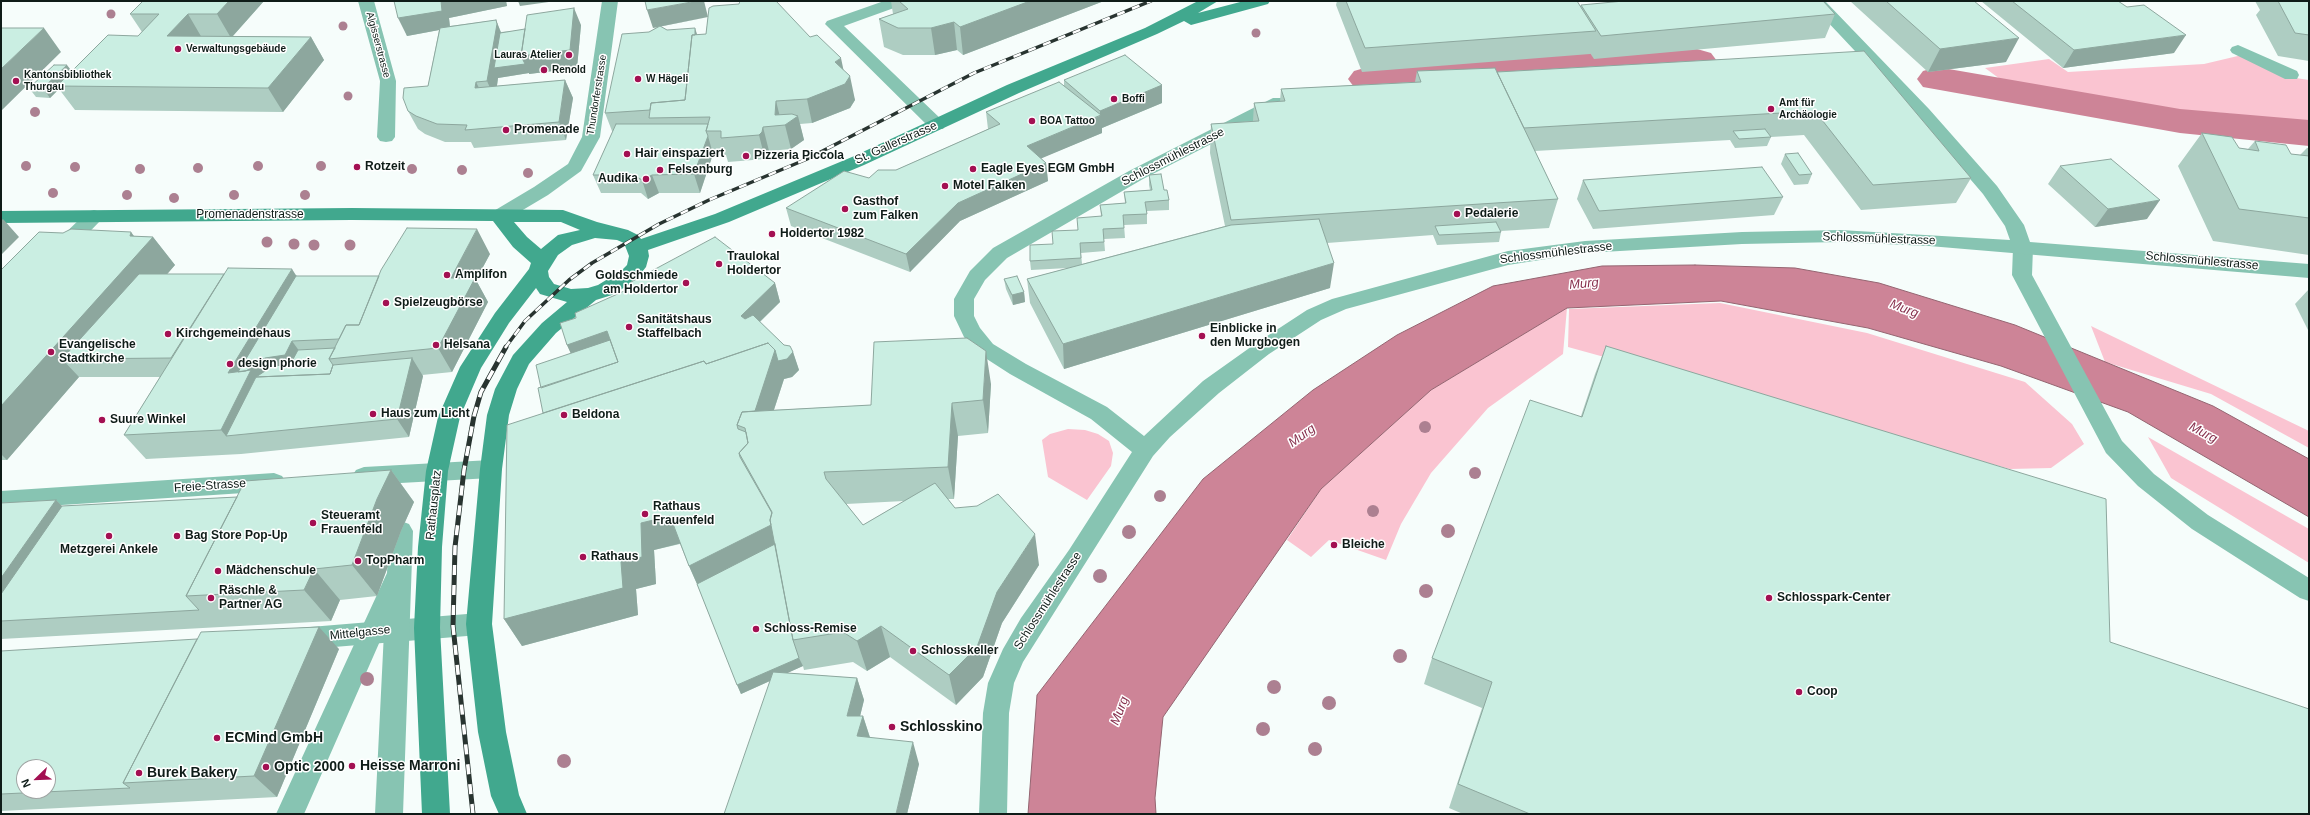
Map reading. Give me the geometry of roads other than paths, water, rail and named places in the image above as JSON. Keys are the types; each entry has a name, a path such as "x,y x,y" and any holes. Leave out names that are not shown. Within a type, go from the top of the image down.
{"main road":[{"name":"St. Gallerstrasse","path":"637,246 722,218 858,161 1013,89 1151,31 1210,1"},
{"name":"St. Gallerstrasse","path":"1151,31 1262,1"},
{"name":"Promenadenstrasse","path":"1,217 352,214 563,216 610,232"},
{"path":"499,216 540,266 542,284 555,293 571,296 605,290 628,276 636,267 639,256 637,246 631,239 610,232 581,234 565,240 551,250 540,266"},
{"name":"Rathausplatz","path":"436,814 427,628 430,547 437,471 450,417 471,367 502,318 540,266"},
{"path":"513,814 505,796 492,732 479,624 491,469 498,415 506,389 521,360 549,328 589,294"}],"street":[{"name":"Algisserstrasse","path":"366,1 388,81 386,137"},
{"name":"Thundorferstrasse","path":"499,216 541,191 575,167 591,137 610,1"},
{"path":"898,1 833,24 937,125"},
{"path":"1816,1 1876,64 1990,190 2014,225 2023,248 2022,275 2114,447 2146,480 2200,522 2309,591"},
{"path":"2238,50 2291,75"},
{"path":"1854,65 1876,64"},
{"name":"Schlossmühlestrasse","path":"1145,450 1099,413 1018,369 986,349 971,332 964,316 964,299 977,276 1000,253 1136,175 1290,97 1297,96"},
{"path":"45,266 94,216"},
{"name":"Schlossmühlestrasse","path":"993,814 996,713 1001,683 1012,657 1030,626 1078,557 1145,450 1162,431 1211,388 1268,345 1314,315 1339,304 1470,267 1508,258 1585,247 1742,238 1840,236 1929,240 2309,271"},
{"path":"344,477 491,469"},
{"name":"Freie-Strasse","path":"1,500 296,481"},
{"path":"290,814 385,631 399,569 401,531"},
{"name":"Mittelgasse","path":"278,640 479,624"},
{"path":"385,631 402,717 389,814"}],"water":[{"name":"Murg","path":"1695,265 1795,268 1879,283 2015,325 2213,406 2309,459 2309,517 2128,412 2001,366 1868,328 1721,301 1567,308 1431,390 1321,489 1163,717 1155,798 1156,814 1028,814 1037,695 1203,479 1313,390 1397,335 1493,286 1602,266"}],"waterway":[{"path":"1368,79 1496,72 1513,63 1544,61 1568,61 1594,66"},
{"path":"1594,66 1697,61"},
{"path":"1561,70 1594,66"},
{"path":"1937,79 2180,121 2309,133"}],"railway":[{"path":"505,348 525,321 569,280 592,263 659,224 709,200 807,159 974,73 1151,1"},
{"path":"473,814 453,626 455,547 464,470 474,416 481,392 506,347"}],"place":[{"name":"Verwaltungsgebäude","path":"178,49"},
{"name":"Lauras Atelier","path":"569,55"},
{"name":"Renold","path":"544,70"},
{"name":"W Hägeli","path":"638,79"},
{"name":"Kantonsbibliothek Thurgau","path":"16,81"},
{"name":"Boffi","path":"1114,99"},
{"name":"Amt für Archäologie","path":"1771,109"},
{"name":"BOA Tattoo","path":"1032,121"},
{"name":"Promenade","path":"506,130"},
{"name":"Hair einspaziert","path":"627,154"},
{"name":"Pizzeria Piccola","path":"746,156"},
{"name":"Rotzeit","path":"357,167"},
{"name":"Eagle Eyes EGM GmbH","path":"973,169"},
{"name":"Felsenburg","path":"660,170"},
{"name":"Audika","path":"646,179"},
{"name":"Motel Falken","path":"945,186"},
{"name":"Gasthof zum Falken","path":"845,209"},
{"name":"Pedalerie","path":"1457,214"},
{"name":"Holdertor 1982","path":"772,234"},
{"name":"Traulokal Holdertor","path":"719,264"},
{"name":"Amplifon","path":"447,275"},
{"name":"Goldschmiede am Holdertor","path":"686,283"},
{"name":"Spielzeugbörse","path":"386,303"},
{"name":"Sanitätshaus Staffelbach","path":"629,327"},
{"name":"Kirchgemeindehaus","path":"168,334"},
{"name":"Einblicke in den Murgbogen","path":"1202,336"},
{"name":"Helsana","path":"436,345"},
{"name":"Evangelische Stadtkirche","path":"51,352"},
{"name":"design phorie","path":"230,364"},
{"name":"Haus zum Licht","path":"373,414"},
{"name":"Beldona","path":"564,415"},
{"name":"Suure Winkel","path":"102,420"},
{"name":"Rathaus Frauenfeld","path":"645,514"},
{"name":"Steueramt Frauenfeld","path":"313,523"},
{"name":"Metzgerei Ankele","path":"109,536"},
{"name":"Bag Store Pop-Up","path":"177,536"},
{"name":"Bleiche","path":"1334,545"},
{"name":"Rathaus","path":"583,557"},
{"name":"TopPharm","path":"358,561"},
{"name":"Mädchenschule","path":"218,571"},
{"name":"Räschle & Partner AG","path":"211,598"},
{"name":"Schlosspark-Center","path":"1769,598"},
{"name":"Schloss-Remise","path":"756,629"},
{"name":"Schlosskeller","path":"913,651"},
{"name":"Coop","path":"1799,692"},
{"name":"Schlosskino","path":"892,727"},
{"name":"ECMind GmbH","path":"217,738"},
{"name":"Heisse Marroni","path":"352,766"},
{"name":"Optic 2000","path":"266,767"},
{"name":"Burek Bakery","path":"139,773"}]}
